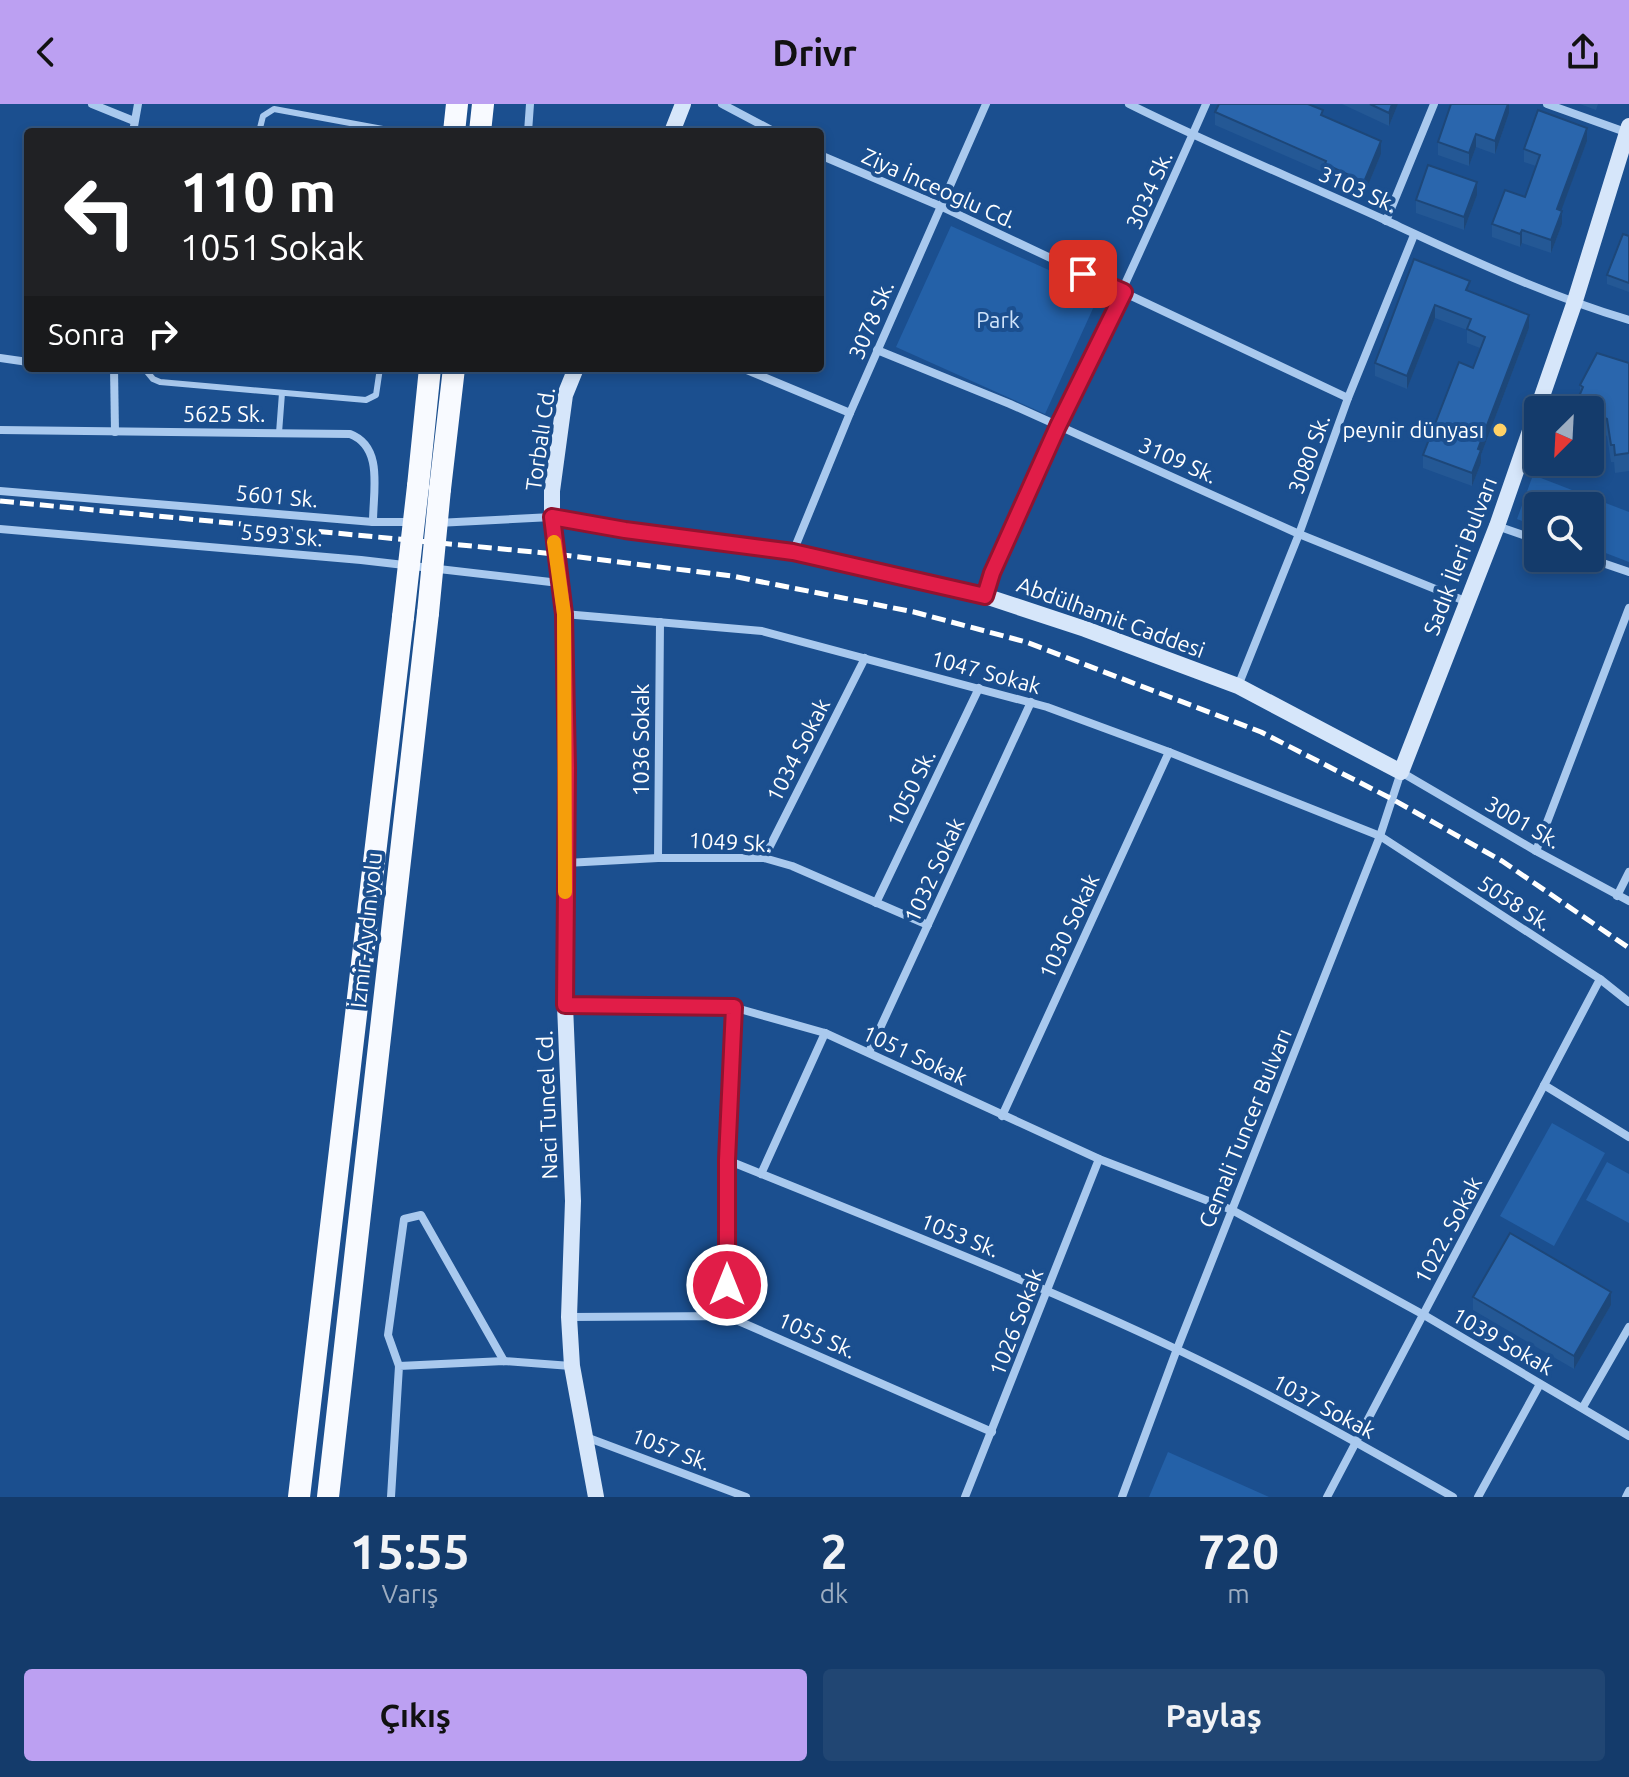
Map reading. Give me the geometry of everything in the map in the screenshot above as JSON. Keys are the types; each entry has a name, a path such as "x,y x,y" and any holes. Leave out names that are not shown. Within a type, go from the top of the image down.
{"highway":[{"path":"454,128 457,104"},
{"path":"480,128 483,104"},
{"path":"429,487 430,372"},
{"name":"İzmir-Aydın yolu","path":"299,1497 403,617 453,372"},
{"name":"İzmir-Aydın yolu","path":"328,1497 428,613 429,487"}],"main road":[{"path":"674,128 683,104"},
{"name":"Sadık İleri Bulvarı","path":"1401,772 1465,601 1497,526 1574,304 1628,130"},
{"name":"Torbalı Cd.","path":"552,517 552,491 565,395 574,372"},
{"name":"Abdülhamit Caddesi","path":"552,517 793,552 985,596 1085,629 1238,686 1401,772"},
{"name":"Naci Tuncel Cd.","path":"552,517 564,614 565,1005 573,1201 569,1317 572,1366 596,1497"}],"street":[{"path":"92,104 134,121"},
{"path":"133,128 138,104"},
{"path":"528,128 530,104"},
{"path":"722,104 767,128"},
{"name":"3078 Sk.","path":"793,552 877,350 986,104"},
{"name":"3103 Sk.","path":"1129,104 1192,136 1414,235 1574,304 1629,320"},
{"name":"3034 Sk.","path":"985,596 992,573 1058,426 1124,292 1206,104"},
{"path":"1386,221 1434,104"},
{"path":"1547,104 1628,130"},
{"name":"Ziya İnceoglu Cd.","path":"824,157 940,206 1348,398"},
{"name":"3080 Sk.","path":"1238,686 1414,235"},
{"name":"3109 Sk.","path":"877,350 1058,426 1299,534 1465,601"},
{"path":"0,358 24,361"},
{"path":"114,372 115,432"},
{"path":"752,372 850,413"},
{"name":"5625 Sk.","path":"0,430 341,433 358,437 373,456 373,522"},
{"name":"5601 Sk.","path":"0,491 373,522 460,523 552,517"},
{"path":"1497,526 1524,535"},
{"name":"5593 Sk.","path":"0,529 361,560 559,583"},
{"path":"1604,563 1629,572"},
{"path":"1536,851 1629,608"},
{"name":"1047 Sokak","path":"564,614 762,631 1031,702 1169,752 1380,836"},
{"name":"1036 Sokak","path":"658,858 660,622"},
{"name":"1034 Sokak","path":"764,858 865,658"},
{"name":"1050 Sk.","path":"876,903 979,688"},
{"name":"1032 Sokak","path":"869,1052 1031,702"},
{"name":"1030 Sokak","path":"1002,1116 1169,752"},
{"name":"Cemali Tuncer Bulvarı","path":"1122,1497 1177,1349 1380,836 1401,772"},
{"name":"3001 Sk.","path":"1401,772 1629,901"},
{"name":"5058 Sk.","path":"1380,836 1600,979 1629,1002"},
{"name":"1049 Sk.","path":"565,863 658,858 764,858 792,866 928,925"},
{"path":"1617,896 1629,872"},
{"name":"1022. Sokak","path":"1327,1497 1600,979"},
{"name":"1051 Sokak","path":"565,1005 734,1007 825,1033 1099,1159 1232,1210"},
{"path":"727,1316 727,1160 734,1007"},
{"path":"761,1174 825,1033"},
{"path":"1544,1085 1629,1137"},
{"name":"1026 Sokak","path":"965,1497 1099,1159"},
{"name":"1053 Sk.","path":"727,1160 1048,1291 1177,1349"},
{"name":"1039 Sokak","path":"1232,1210 1424,1315 1629,1436"},
{"path":"391,1497 399,1366 388,1335 404,1219 421,1215 504,1361"},
{"name":"1055 Sk.","path":"569,1317 727,1316 992,1432"},
{"path":"1583,1407 1629,1327"},
{"name":"1037 Sokak","path":"1177,1349 1356,1442 1453,1497"},
{"path":"399,1366 504,1361 572,1366"},
{"path":"1478,1497 1540,1384"},
{"name":"1057 Sk.","path":"583,1435 746,1497"},
{"path":"1626,1497 1629,1491"}],"lane":[{"path":"260,128 263,116 274,109 377,128"},
{"path":"147,372 160,382 369,400 378,391 380,372"},
{"path":"279,433 282,393"}],"green space":[{"name":"Park","path":"951,226 1100,293 1045,414 896,347"},
{"path":"1533,476 1536,476 1577,492 1527,492"},
{"path":"1524,500 1524,522 1517,519"},
{"path":"1604,502 1629,512 1629,562 1604,552"},
{"path":"1552,1123 1605,1153 1554,1246 1500,1216"},
{"path":"1607,1162 1629,1174 1629,1223 1586,1200"},
{"path":"1168,1452 1269,1497 1149,1497"}],"building":[{"path":"1219,104 1308,104 1323,110 1321,115 1381,141 1364,182 1325,164 1326,161 1215,112"},
{"path":"1370,104 1392,104 1389,113"},
{"path":"1451,104 1508,104 1495,141 1476,134 1469,153 1438,142"},
{"path":"1538,110 1587,128 1557,209 1562,211 1551,240 1492,224 1505,190 1525,197 1540,155 1524,149"},
{"path":"1428,165 1477,182 1464,217 1416,200"},
{"path":"1623,234 1629,236 1629,283 1607,275"},
{"path":"1414,259 1470,281 1466,290 1529,315 1478,449 1481,450 1472,473 1423,455 1459,362 1473,368 1485,337 1467,329 1471,319 1435,305 1407,376 1375,363"},
{"path":"1597,353 1629,363 1629,453 1615,455 1607,419 1604,418 1604,396 1579,396 1583,387 1580,385"},
{"path":"1510,1233 1611,1292 1574,1356 1473,1297"}],"railway":[{"path":"0,501 555,554 732,576 914,612 1026,642 1261,732 1392,799 1502,861 1629,948"}],"slow traffic":[{"path":"554,542 564,614 567,768 565,892"}],"place":[{"name":"peynir dünyası","path":"1500,430"}],"route":[{"path":"727,1285 727,1160 734,1007 565,1005 567,768 564,614 552,517 793,552 985,596 992,573 1058,426 1124,292 1083,274"}]}
